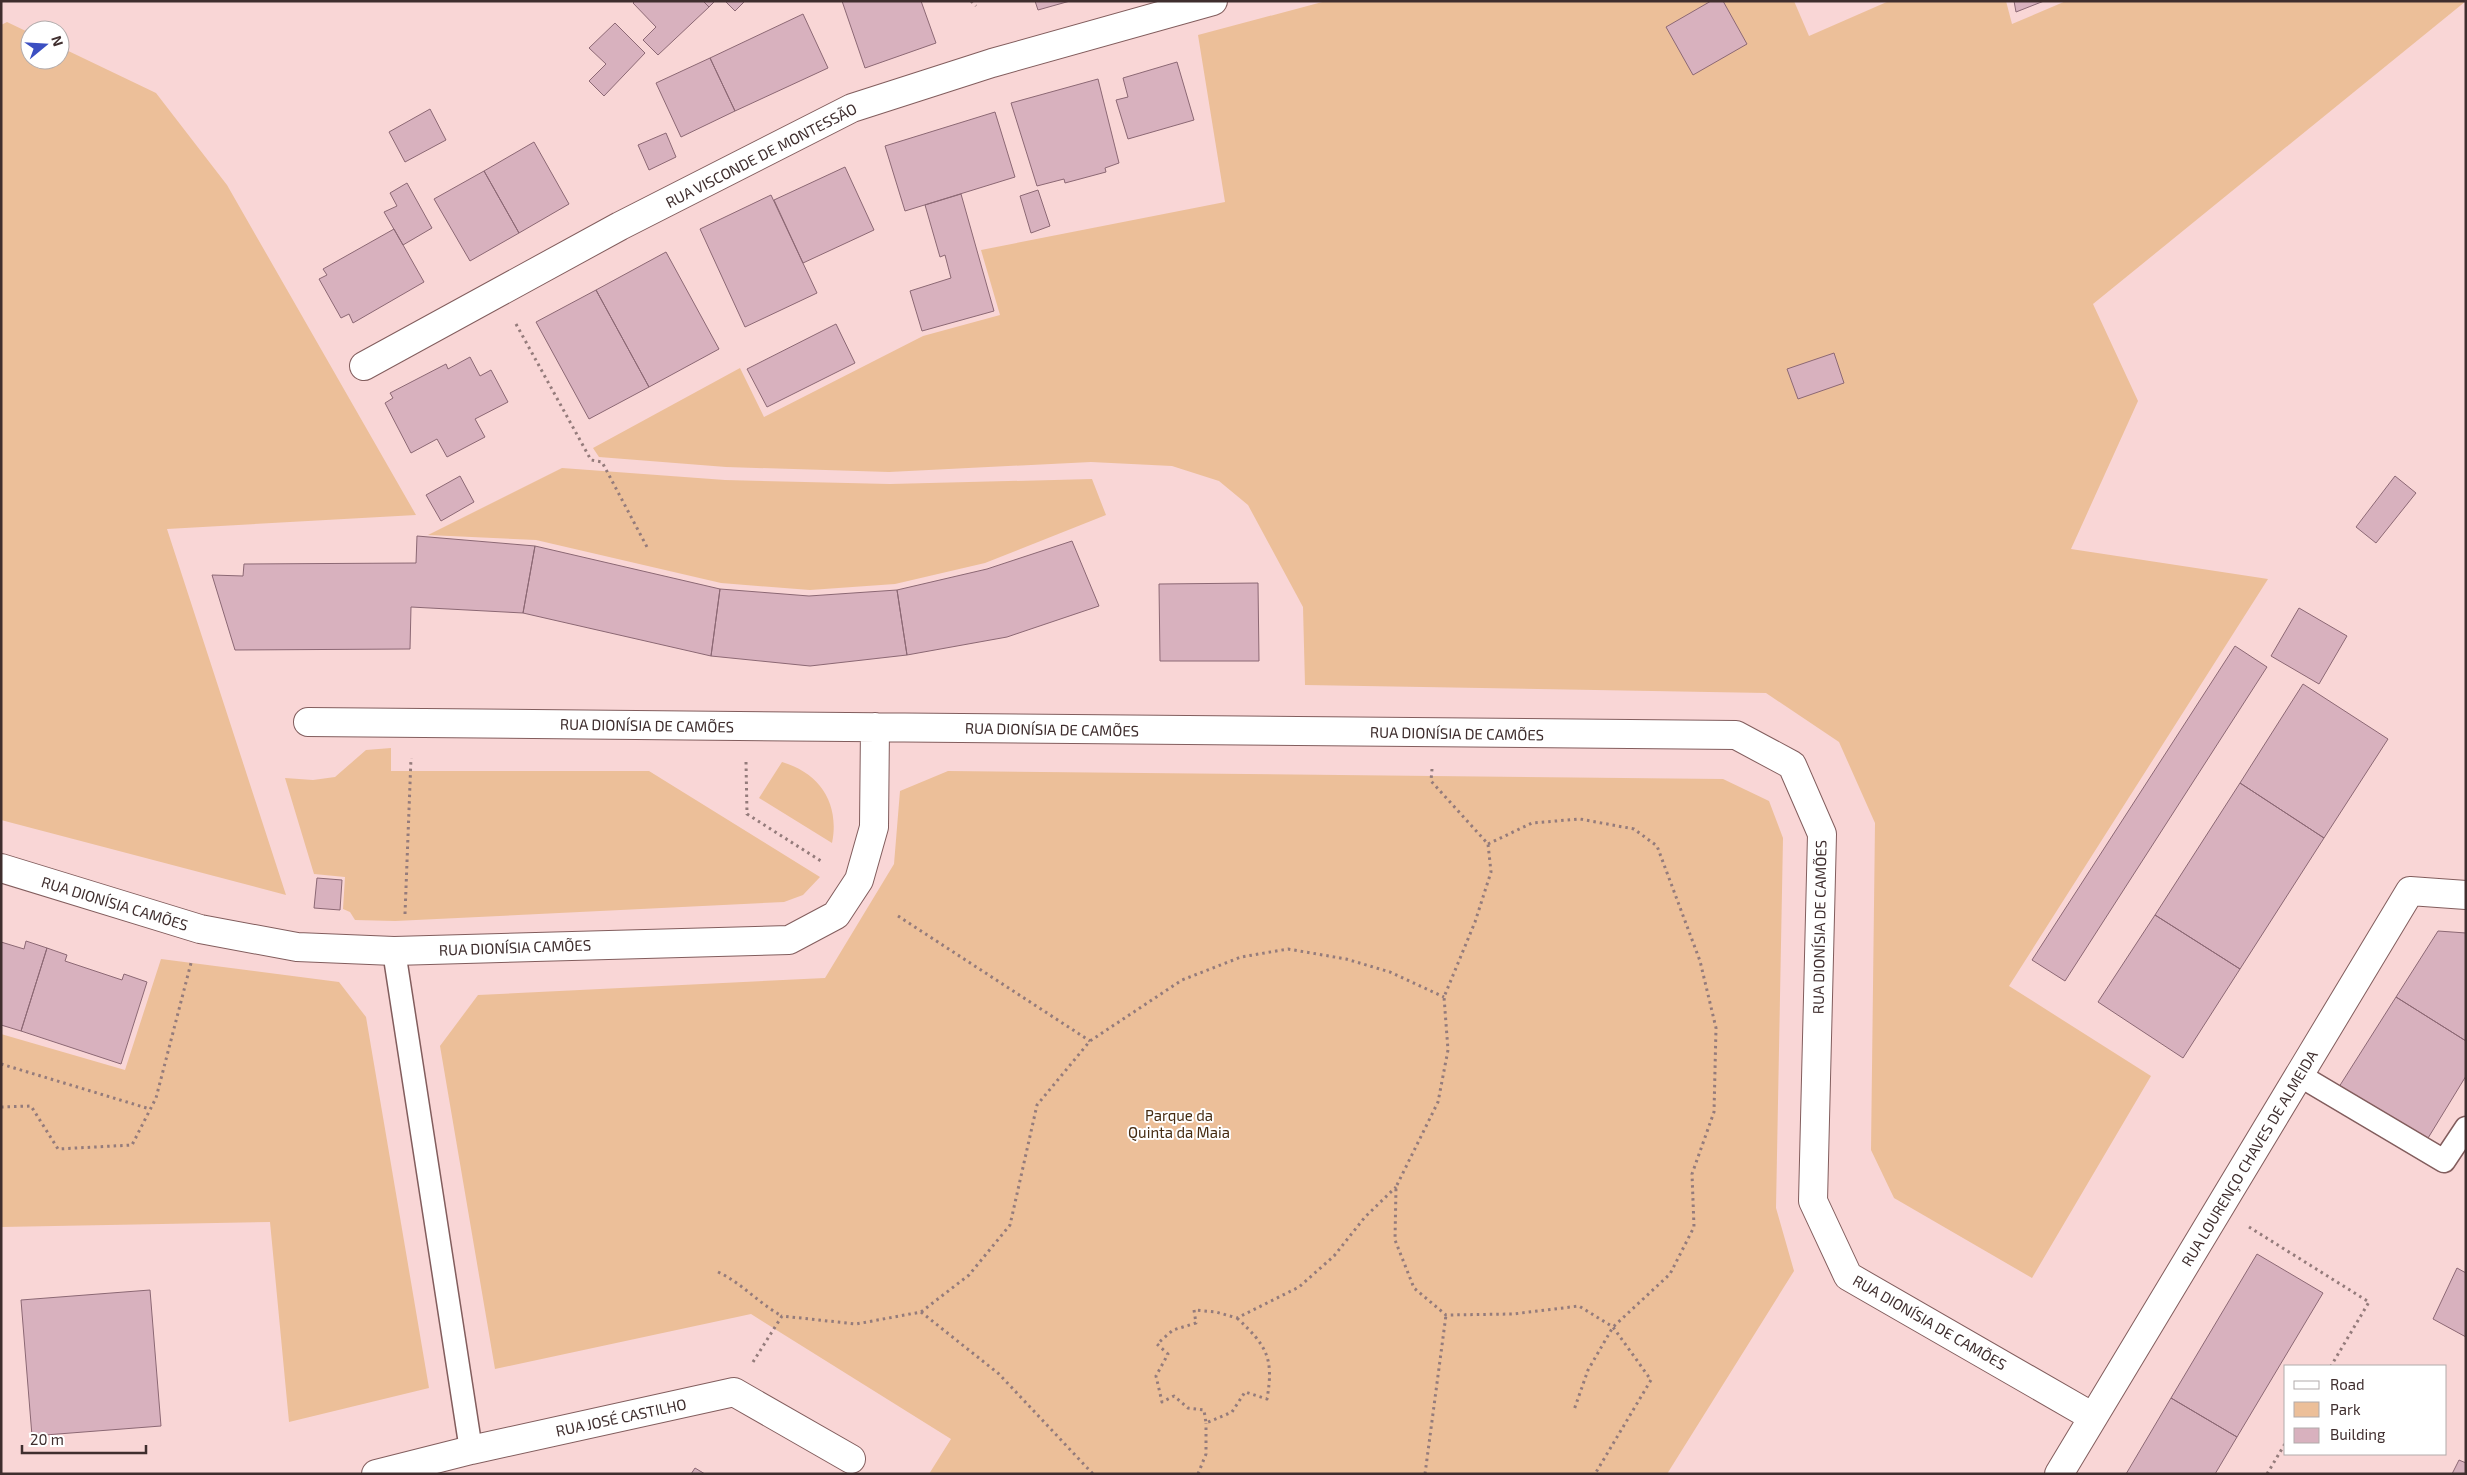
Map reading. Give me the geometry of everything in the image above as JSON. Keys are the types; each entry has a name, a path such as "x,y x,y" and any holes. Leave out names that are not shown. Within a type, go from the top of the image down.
{"street":[{"name":"RUA VISCONDE DE MONTESSÃO","path":"364,366 620,226 852,108 992,63 1213,1"},
{"name":"RUA DIONÍSIA DE CAMÕES","path":"308,722 1736,735 1792,765 1822,834 1813,1201 1848,1276 2093,1417"},
{"name":"RUA DIONÍSIA CAMÕES","path":"1,868 200,929 297,947 394,951 789,940 836,915 859,880 874,826 875,727"},
{"name":"RUA LOURENÇO CHAVES DE ALMEIDA","path":"2059,1474 2410,891 2466,895"},
{"name":"RUA JOSÉ CASTILHO","path":"376,1474 471,1450 734,1392"},
{"path":"734,1392 851,1459"}],"lane":[{"path":"394,951 471,1450"},
{"path":"2299,1076 2444,1161 2466,1128"}],"path":[{"path":"971,1 976,6"},
{"path":"498,293 591,460 602,462 647,547"},
{"path":"745,726 747,814 821,861"},
{"path":"1237,1318 1299,1287 1334,1256 1365,1217 1396,1187 1438,1102 1448,1050 1444,997 1475,922 1491,872 1488,844 1431,781 1435,733"},
{"path":"404,920 410,771"},
{"path":"1488,844 1532,823 1580,819 1634,829 1657,846 1700,961 1716,1028 1714,1112 1692,1174 1694,1227 1670,1274 1613,1327 1588,1370 1574,1410"},
{"path":"898,916 1090,1041"},
{"path":"1,1107 31,1106 58,1149 132,1145 156,1098 200,929"},
{"path":"718,1272 730,1277 763,1306 782,1316 856,1324 921,1312 969,1275 1010,1225 1037,1105 1090,1041 1182,980 1241,957 1288,950 1346,959 1390,972 1444,997"},
{"path":"1,1064 150,1110"},
{"path":"1396,1187 1395,1240 1414,1288 1446,1315 1513,1314 1579,1306 1613,1327 1651,1380 1595,1474"},
{"path":"2219,1208 2369,1302 2332,1365"},
{"path":"1198,1474 1206,1454 1204,1410 1188,1408 1174,1396 1162,1402 1156,1376 1168,1354 1157,1344 1173,1330 1196,1324 1194,1310 1216,1312 1237,1318 1253,1333 1264,1348 1272,1372 1267,1399 1245,1392 1232,1412 1206,1423"},
{"path":"921,1312 999,1374 1093,1474"},
{"path":"1425,1474 1446,1315"},
{"path":"734,1392 782,1316"},
{"path":"2267,1474 2284,1445"}],"green space":[{"path":"1326,1 1794,1 1809,36 1889,1 2006,1 2012,24 2066,1 2466,1 2093,304 2138,401 2071,549 2268,579 2009,986 2151,1076 2032,1278 1894,1198 1871,1150 1875,823 1839,742 1766,693 1305,685 1303,607 1248,505 1219,481 1172,466 1091,462 889,472 726,467 599,457 593,448 740,368 764,417 923,336 1000,315 981,250 1225,202 1198,35"},
{"path":"7,22 20,28 20,70 70,70 70,52 156,93 227,185 416,515 167,529 286,895 1,820 1,25"},
{"path":"562,468 725,480 890,484 1092,479 1106,515 985,563 895,584 810,590 721,583 536,540 428,535"},
{"path":"391,748 391,771 649,771 820,877 803,895 784,902 395,921 355,920 350,912 343,909 345,877 314,874 285,778 313,780 335,777 366,750"},
{"path":"782,762 807,774 817,782 824,792 830,803 833,815 832,843 759,798"},
{"name":"Parque da Quinta da Maia","path":"948,771 1723,779 1769,801 1783,838 1776,1208 1794,1271 1667,1474 929,1474 951,1439 751,1314 495,1369 440,1046 478,995 825,978 894,864 900,791"},
{"path":"161,959 339,982 366,1017 429,1388 289,1422 270,1222 1,1227 1,1034 125,1070"}],"building":[{"path":"635,1 703,1 709,7 658,55 643,40 656,27 633,3"},
{"path":"703,1 715,1 709,7"},
{"path":"725,1 745,1 735,11"},
{"path":"842,1 921,1 936,43 865,68"},
{"path":"1035,1 1070,1 1038,10"},
{"path":"1711,1 1723,1 1747,44 1693,75 1666,27"},
{"path":"2014,1 2044,1 2016,12"},
{"path":"803,14 828,68 735,111 710,58"},
{"path":"615,23 645,53 604,96 589,81 606,64 589,48"},
{"path":"710,58 735,111 681,137 656,83"},
{"path":"1177,62 1194,120 1128,139 1116,100 1128,97 1123,78"},
{"path":"1098,79 1119,163 1105,168 1106,172 1065,183 1064,179 1037,186 1011,103"},
{"path":"430,109 446,140 405,162 389,132"},
{"path":"995,112 1015,177 905,211 885,146"},
{"path":"666,133 676,157 649,170 638,145"},
{"path":"534,142 569,204 519,233 484,171"},
{"path":"845,167 874,230 803,263 774,200"},
{"path":"484,171 519,233 470,261 434,199"},
{"path":"407,183 432,228 403,245 384,212 397,206 390,193"},
{"path":"1038,190 1050,226 1031,233 1020,196"},
{"path":"961,194 994,311 922,331 910,291 951,278 945,255 940,257 925,205"},
{"path":"771,195 817,293 745,327 700,229"},
{"path":"394,229 424,282 353,323 349,314 341,318 319,279 327,275 323,269"},
{"path":"666,252 719,349 649,387 596,290"},
{"path":"596,290 649,387 589,419 536,322"},
{"path":"836,324 855,363 767,407 747,369"},
{"path":"1834,353 1844,383 1798,399 1787,369"},
{"path":"470,357 480,376 491,370 508,402 475,419 485,437 447,457 437,439 411,453 385,403 393,398 390,393 446,364 448,369"},
{"path":"460,476 474,502 441,521 426,495"},
{"path":"2395,476 2416,493 2376,543 2356,527"},
{"path":"417,536 535,546 523,613 411,607 410,649 235,650 212,575 243,576 244,564 416,563"},
{"path":"1072,541 1099,606 1007,637 907,655 897,590 987,569"},
{"path":"535,546 720,589 711,656 523,613"},
{"path":"1258,583 1259,661 1160,661 1159,584"},
{"path":"720,589 809,596 897,590 907,655 810,666 711,656"},
{"path":"2299,608 2347,636 2319,684 2271,656"},
{"path":"2235,646 2267,667 2065,981 2032,960"},
{"path":"2303,684 2388,739 2324,838 2240,783"},
{"path":"2240,783 2324,838 2240,969 2155,915"},
{"path":"317,878 342,880 340,910 314,908"},
{"path":"2155,915 2240,969 2183,1058 2098,1002"},
{"path":"2438,931 2466,933 2466,1041 2396,997"},
{"path":"26,941 47,948 21,1031 1,1025 1,942 24,949"},
{"path":"47,948 67,955 65,961 122,980 124,974 147,982 121,1064 21,1031"},
{"path":"2396,997 2466,1041 2466,1076 2425,1143 2337,1090"},
{"path":"2257,1254 2323,1293 2237,1437 2171,1398"},
{"path":"2457,1268 2466,1273 2466,1337 2433,1319"},
{"path":"150,1290 161,1426 32,1436 21,1300"},
{"path":"2171,1398 2237,1437 2215,1474 2126,1474"},
{"path":"2459,1460 2466,1463 2466,1474 2452,1474"},
{"path":"695,1468 705,1474 691,1474"}]}
